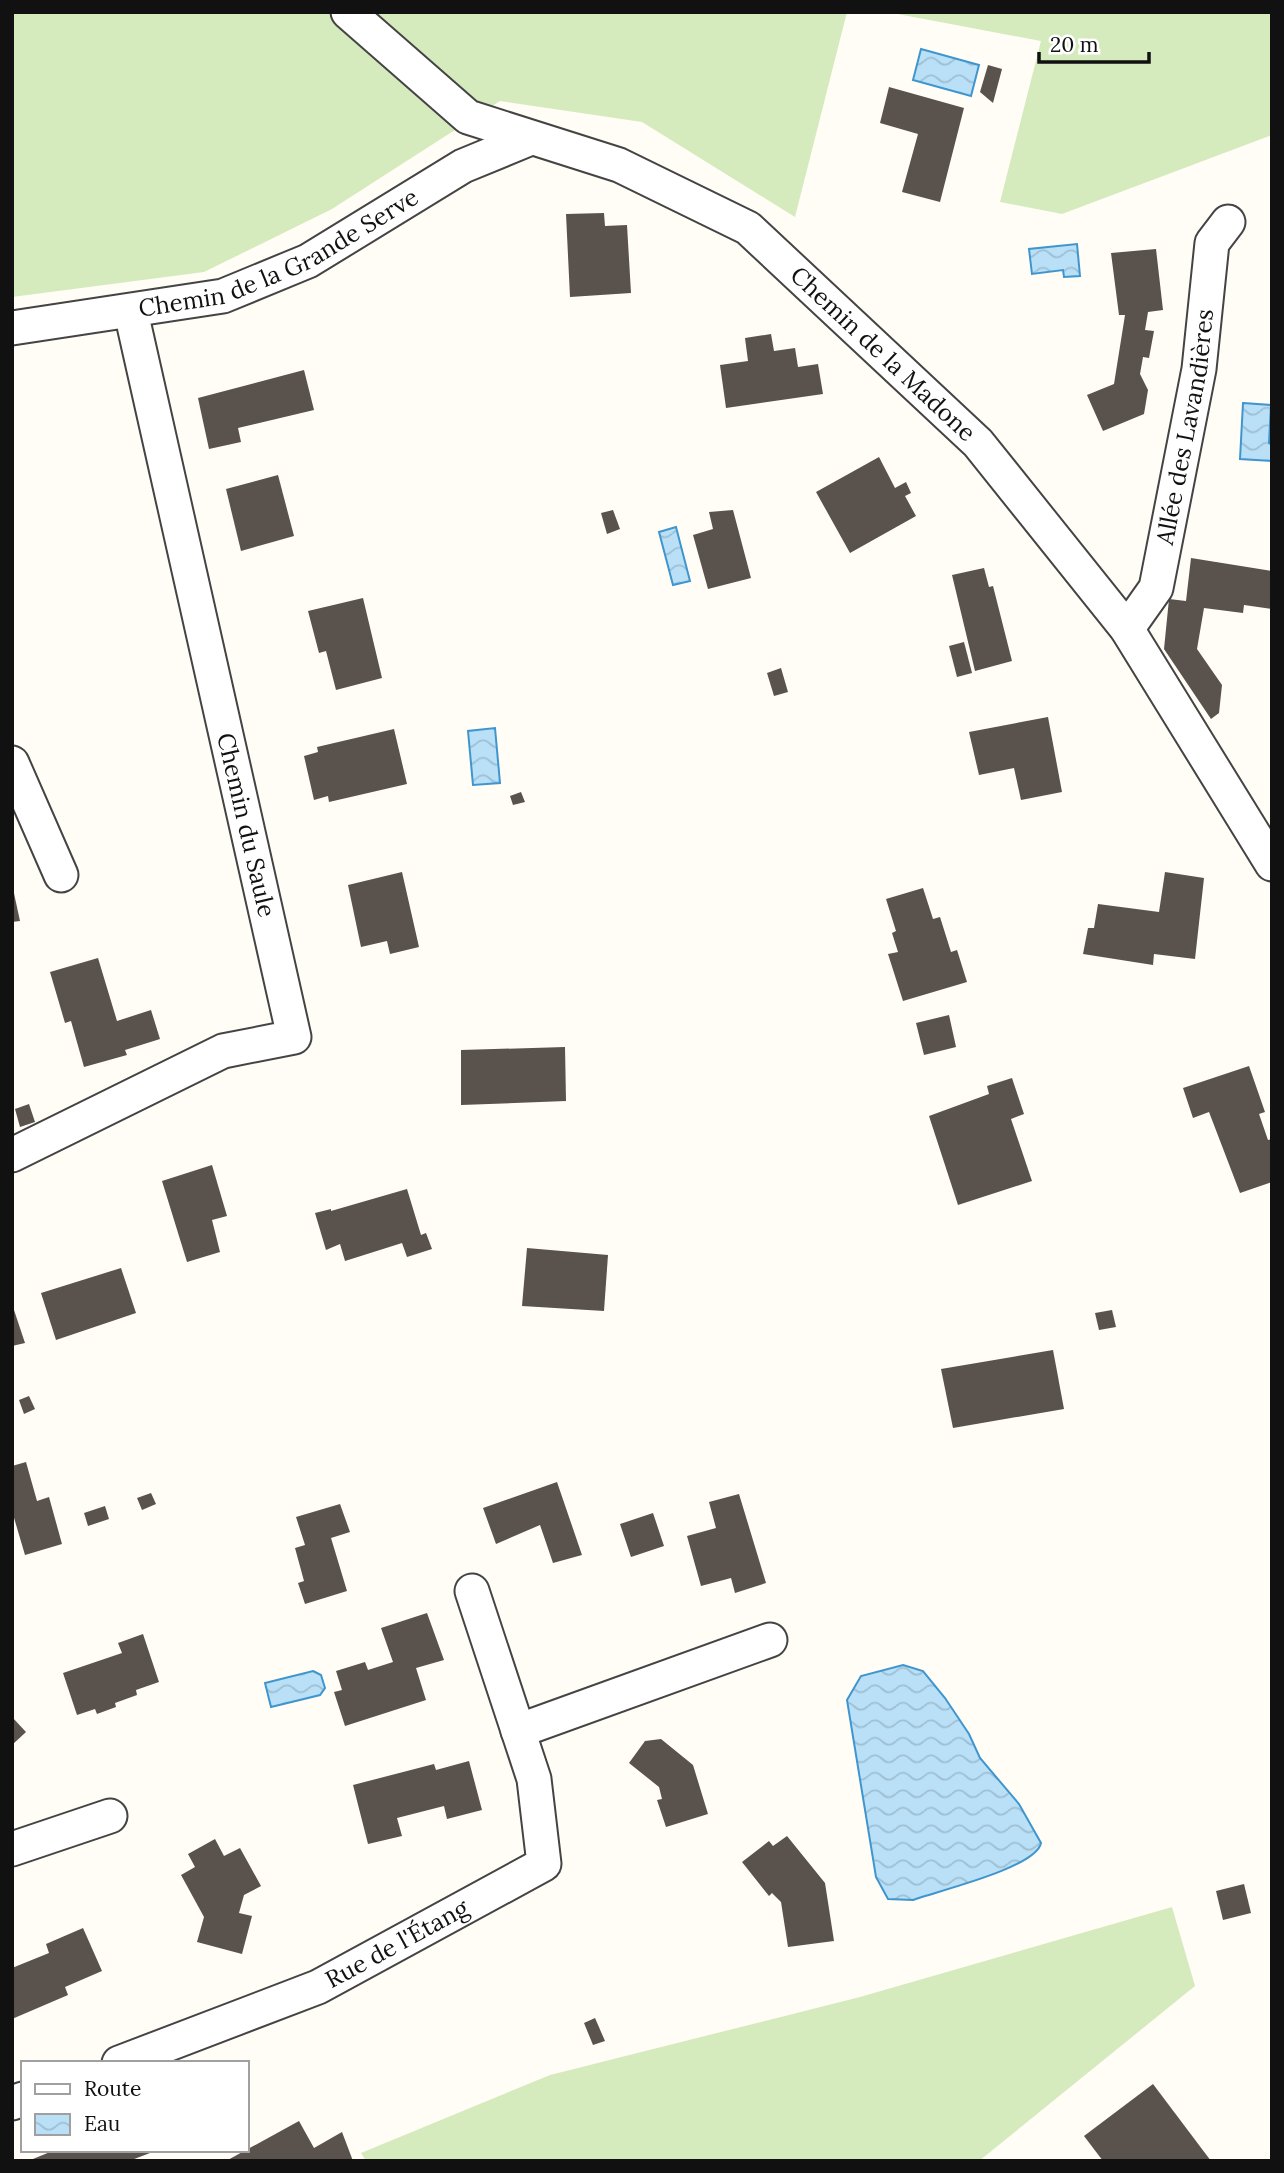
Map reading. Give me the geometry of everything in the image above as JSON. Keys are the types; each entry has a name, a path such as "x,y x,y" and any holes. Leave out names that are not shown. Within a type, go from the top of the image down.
{"street":[{"name":"Chemin de la Madone","path":"348,12 468,117 619,165 748,228 978,443 1127,629 1272,864"},
{"name":"Chemin de la Grande Serve","path":"12,327 131,312 223,296 308,261 463,166 531,138"},
{"name":"Allée des Lavandières","path":"1127,629 1156,588 1199,369 1212,243 1228,222"},
{"name":"Chemin du Saule","path":"12,1155 223,1051 294,1037 131,312"},
{"path":"12,763 61,875"},
{"name":"Rue de l'Étang","path":"124,2061 318,1987 544,1864 534,1779 472,1591"},
{"path":"518,1731 770,1640"},
{"path":"12,1849 110,1816"}],"green space":[{"path":"12,12 847,12 795,217 642,122 500,101 332,209 204,272 12,297"},
{"path":"887,12 1272,12 1272,135 1062,214 1000,202 1041,41"},
{"path":"1172,1907 1195,1986 979,2161 366,2161 361,2153 550,2075 860,1997"}],"water":[{"path":"921,49 979,65 971,96 913,80"},
{"path":"1077,244 1080,276 1064,277 1063,270 1032,274 1029,249"},
{"path":"1243,403 1271,405 1269,443 1272,445 1272,461 1240,459"},
{"path":"676,527 690,581 673,585 659,532"},
{"path":"495,728 500,783 473,785 468,731"},
{"path":"903,1665 923,1671 945,1698 969,1734 980,1758 1019,1804 1041,1843 1035,1852 1005,1870 913,1900 888,1899 876,1877 847,1700 861,1676"},
{"path":"313,1671 321,1675 325,1688 320,1695 271,1707 265,1683"}],"building":[{"path":"988,65 1002,69 993,103 980,92"},
{"path":"889,87 964,108 940,202 902,192 918,134 880,123"},
{"path":"604,213 605,226 627,225 631,293 570,297 566,214"},
{"path":"1156,249 1163,310 1148,312 1145,330 1154,331 1149,358 1143,357 1140,374 1148,390 1144,414 1103,431 1087,395 1114,384 1125,315 1119,315 1111,253"},
{"path":"771,334 774,351 795,348 798,367 818,364 823,394 726,408 720,365 748,361 745,338"},
{"path":"304,370 314,410 238,428 241,442 209,449 198,398"},
{"path":"879,457 895,488 906,482 911,493 905,496 916,516 850,553 816,492"},
{"path":"278,475 294,536 241,551 226,489"},
{"path":"613,510 620,529 607,534 601,513"},
{"path":"733,510 751,578 708,589 693,535 713,529 709,512"},
{"path":"1191,558 1272,571 1272,609 1244,605 1243,613 1204,608 1197,649 1222,685 1219,713 1211,719 1164,649 1169,599 1186,601"},
{"path":"984,568 989,587 993,586 1012,661 975,671 952,575"},
{"path":"363,598 382,678 336,690 326,651 319,653 308,611"},
{"path":"964,642 972,673 957,677 949,646"},
{"path":"781,668 788,692 774,696 767,673"},
{"path":"1048,717 1062,792 1021,800 1014,768 979,775 969,732"},
{"path":"394,729 407,784 329,802 328,796 314,800 304,756 318,752 317,747"},
{"path":"521,792 525,802 513,805 510,796"},
{"path":"402,872 419,947 390,954 387,941 361,947 348,885"},
{"path":"1165,872 1204,878 1195,959 1154,954 1153,965 1083,954 1088,928 1094,928 1098,904 1159,912"},
{"path":"12,884 20,921 12,922"},
{"path":"923,888 933,919 940,917 951,952 957,950 967,982 903,1001 888,954 898,952 892,933 896,931 886,899"},
{"path":"98,958 117,1021 151,1010 160,1039 125,1050 127,1055 84,1067 71,1021 65,1023 50,972"},
{"path":"949,1015 956,1047 924,1055 916,1023"},
{"path":"565,1047 566,1101 461,1105 461,1050"},
{"path":"1249,1066 1265,1112 1259,1114 1268,1140 1272,1139 1272,1182 1240,1193 1209,1112 1193,1118 1183,1088"},
{"path":"1012,1078 1024,1114 1011,1119 1032,1181 958,1205 929,1116 989,1094 987,1086"},
{"path":"29,1104 35,1122 20,1127 15,1109"},
{"path":"212,1165 227,1216 212,1220 220,1252 187,1262 162,1181"},
{"path":"407,1189 421,1235 426,1233 432,1249 407,1257 402,1243 345,1261 340,1244 326,1250 315,1213 331,1211"},
{"path":"527,1248 608,1255 604,1311 522,1306"},
{"path":"121,1268 136,1313 56,1340 41,1293"},
{"path":"12,1304 25,1343 12,1346"},
{"path":"1112,1310 1116,1327 1099,1330 1095,1313"},
{"path":"1053,1350 1064,1409 953,1428 941,1369"},
{"path":"29,1396 35,1409 24,1414 19,1400"},
{"path":"26,1462 37,1501 49,1497 62,1544 25,1555 12,1511 12,1466"},
{"path":"557,1482 582,1555 553,1563 540,1525 496,1544 483,1508"},
{"path":"151,1493 156,1504 142,1510 137,1498"},
{"path":"739,1494 766,1583 735,1593 731,1578 701,1586 687,1536 716,1528 709,1502"},
{"path":"340,1504 350,1532 331,1538 347,1591 305,1604 298,1583 304,1581 295,1548 305,1545 296,1517"},
{"path":"105,1506 109,1519 88,1526 84,1513"},
{"path":"653,1513 664,1546 631,1557 620,1524"},
{"path":"427,1613 444,1660 416,1668 426,1700 345,1726 334,1692 342,1690 336,1671 365,1662 368,1670 393,1662 381,1628"},
{"path":"143,1634 159,1682 136,1690 137,1695 115,1703 116,1707 97,1714 95,1709 77,1715 63,1673 122,1653 118,1643"},
{"path":"12,1717 26,1732 12,1745"},
{"path":"661,1739 693,1765 708,1814 666,1827 657,1800 662,1799 659,1787 629,1763 645,1741"},
{"path":"469,1761 482,1810 447,1819 444,1806 397,1818 402,1836 368,1844 353,1785 434,1764 436,1770"},
{"path":"787,1836 825,1883 834,1941 788,1947 781,1902 772,1893 769,1896 742,1862 769,1841 773,1846"},
{"path":"215,1839 224,1856 240,1848 261,1886 244,1895 239,1913 252,1916 242,1954 197,1942 204,1917 181,1875 195,1867 188,1854"},
{"path":"1244,1884 1251,1913 1223,1920 1216,1891"},
{"path":"83,1928 102,1971 65,1987 68,1995 12,2019 12,1968 49,1953 46,1944"},
{"path":"595,2018 605,2041 593,2045 584,2023"},
{"path":"1153,2084 1211,2161 1103,2161 1084,2136"},
{"path":"299,2121 314,2148 342,2132 353,2161 226,2161 242,2152 248,2152 248,2149"},
{"path":"50,2152 150,2153 129,2161 28,2161"}]}
